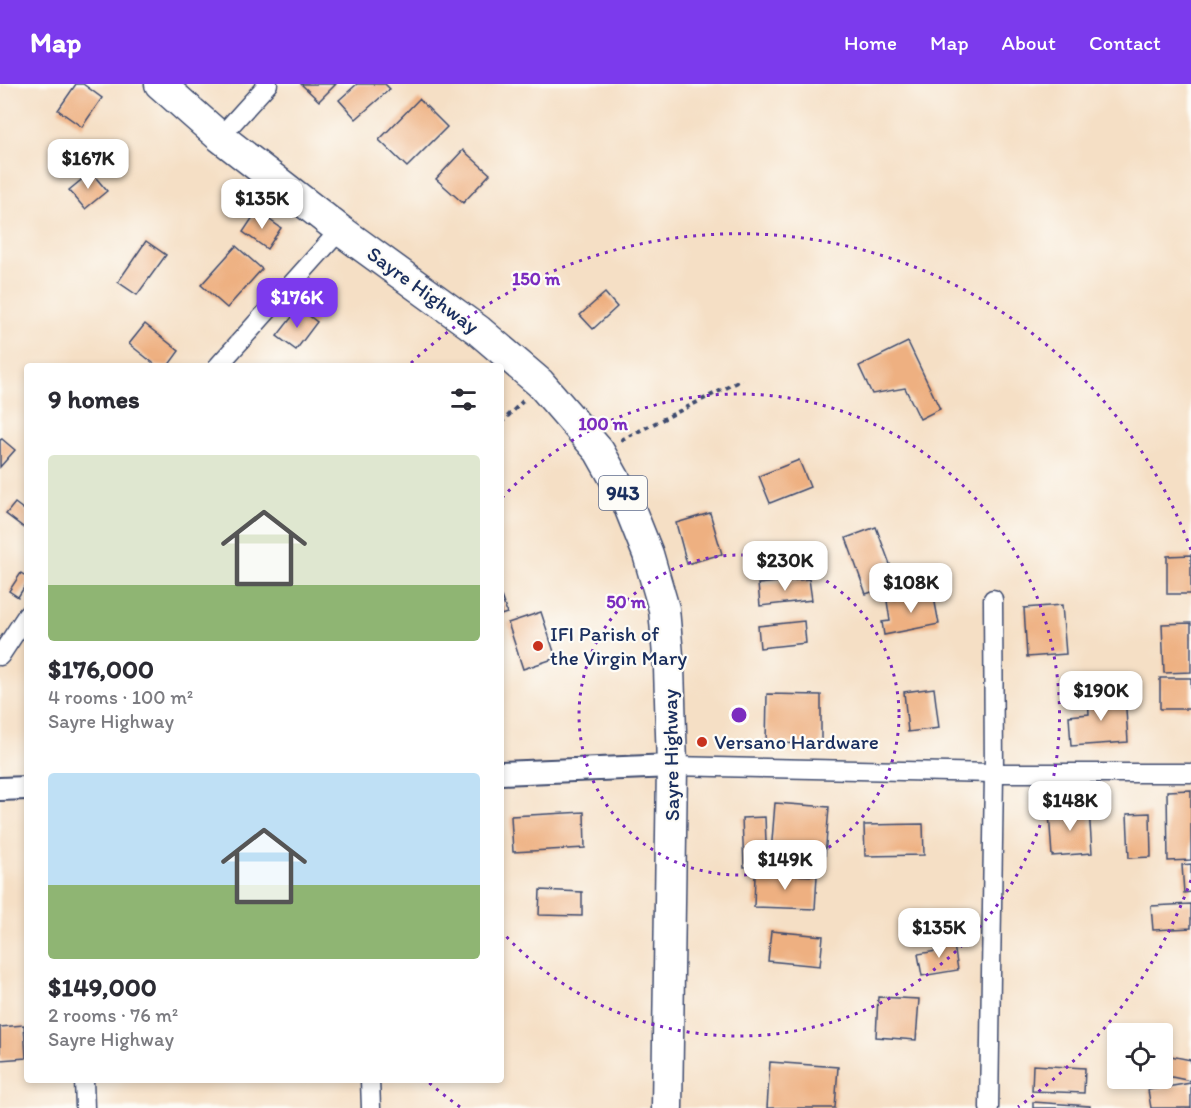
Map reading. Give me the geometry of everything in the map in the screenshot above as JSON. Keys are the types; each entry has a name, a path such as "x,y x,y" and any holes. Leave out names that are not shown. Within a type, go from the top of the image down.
{"highway":[{"name":"Sayre Highway","path":"160,84 220,137 340,230 478,330 540,383 599,451 627,499 648,554 664,609 669,667 672,766 667,1108"}],"street":[{"path":"220,137 268,84"},
{"path":"221,363 340,230"},
{"path":"988,1108 994,773 993,600"},
{"path":"0,656 24,620"},
{"path":"504,773 672,766 994,773 1191,773"},
{"path":"0,789 24,788"},
{"path":"84,1083 85,1108"},
{"path":"370,1083 371,1108"}],"path":[{"path":"599,451 742,380"},
{"path":"504,420 540,383"}],"building":[{"path":"76,84 83,84 102,98 82,127 58,110"},
{"path":"301,84 336,84 319,101"},
{"path":"357,84 385,84 390,89 356,119 339,100"},
{"path":"419,99 447,127 407,167 379,140"},
{"path":"463,150 490,174 463,203 436,179"},
{"path":"91,172 107,191 85,209 69,190"},
{"path":"257,211 281,228 267,249 243,232"},
{"path":"146,241 166,255 137,295 118,282"},
{"path":"236,246 262,269 227,308 201,285"},
{"path":"605,293 617,307 593,329 580,315"},
{"path":"299,308 317,322 296,350 277,336"},
{"path":"145,324 179,351 170,363 153,363 129,344"},
{"path":"908,342 940,409 920,419 905,388 872,394 859,366"},
{"path":"2,439 15,450 0,467 0,440"},
{"path":"799,460 810,487 770,503 759,476"},
{"path":"15,503 24,510 24,528 6,514"},
{"path":"710,513 722,554 687,564 676,523"},
{"path":"876,527 897,583 866,594 846,538"},
{"path":"1191,555 1191,594 1167,594 1167,556"},
{"path":"21,573 24,575 24,588 18,597 9,591"},
{"path":"809,579 812,600 760,606 758,584"},
{"path":"933,592 939,624 884,635 882,622 890,621 887,601"},
{"path":"1062,605 1066,654 1027,657 1024,608"},
{"path":"541,612 556,658 523,669 508,623"},
{"path":"804,621 806,643 760,648 758,626"},
{"path":"1191,623 1191,672 1164,673 1162,624"},
{"path":"1160,678 1191,678 1191,709 1160,709"},
{"path":"934,688 939,728 908,732 904,692"},
{"path":"1125,693 1128,742 1071,746 1069,716 1089,714 1088,696"},
{"path":"767,694 821,695 821,744 766,743"},
{"path":"1191,790 1191,860 1168,861 1167,791"},
{"path":"775,803 829,807 825,857 771,853"},
{"path":"1089,809 1092,853 1052,856 1049,812"},
{"path":"584,812 585,848 513,852 511,816"},
{"path":"1150,813 1151,857 1129,858 1127,814"},
{"path":"765,817 767,866 744,867 742,818"},
{"path":"923,824 924,855 865,856 864,825"},
{"path":"1191,864 1191,892 1184,893 1182,865"},
{"path":"755,874 817,876 815,909 754,907"},
{"path":"540,890 582,892 582,916 539,915"},
{"path":"1191,904 1191,928 1153,930 1151,906"},
{"path":"771,931 823,936 820,966 768,961"},
{"path":"953,939 958,970 922,976 918,954 937,951 935,942"},
{"path":"878,997 919,999 916,1040 876,1037"},
{"path":"24,1025 24,1058 0,1060 0,1027"},
{"path":"1173,1056 1191,1060 1191,1081 1173,1077"},
{"path":"770,1062 838,1067 835,1108 767,1108"},
{"path":"1033,1065 1085,1068 1084,1093 1032,1091"},
{"path":"1191,1083 1191,1108 1151,1108 1148,1090 1173,1089 1173,1086"},
{"path":"1033,1102 1090,1106 1090,1108 1033,1108"}],"place":[{"name":"IFI Parish of the Virgin Mary","path":"538,646"},
{"name":"Versano Hardware","path":"702,742"}]}
